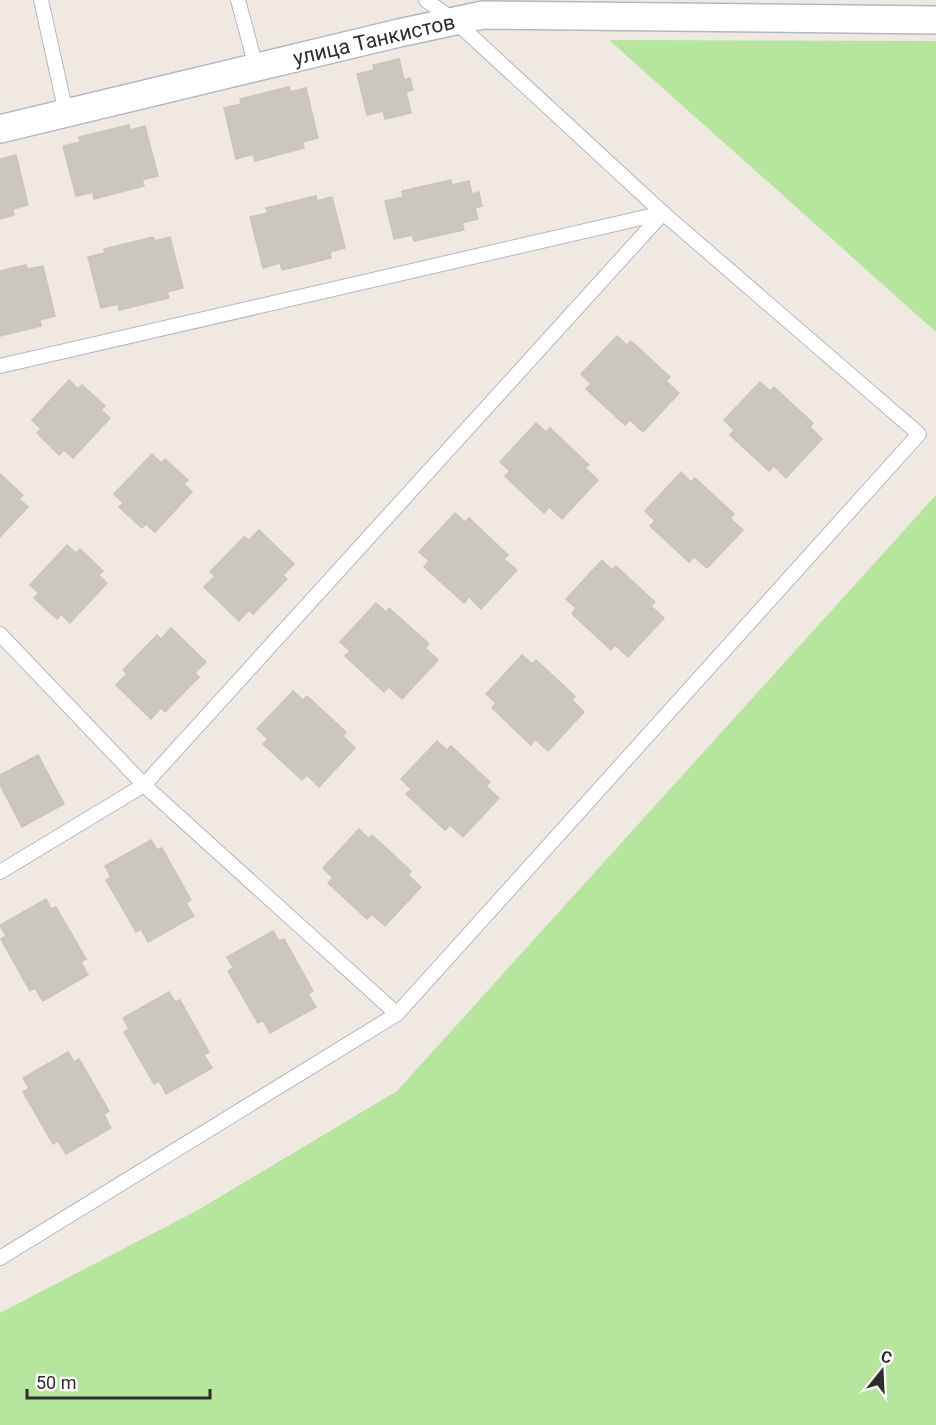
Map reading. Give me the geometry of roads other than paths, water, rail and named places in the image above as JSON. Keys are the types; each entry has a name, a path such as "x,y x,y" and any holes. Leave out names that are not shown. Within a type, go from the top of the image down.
{"street":[{"name":"улица Танкистов","path":"0,129 399,33 498,14 936,20"}],"lane":[{"path":"41,0 66,113"},
{"path":"238,0 256,67"},
{"path":"0,1258 397,1014 919,434 663,213 456,22 426,0"},
{"path":"0,366 663,213"},
{"path":"0,872 144,785 663,213"},
{"path":"0,634 144,785 397,1014"}]}
